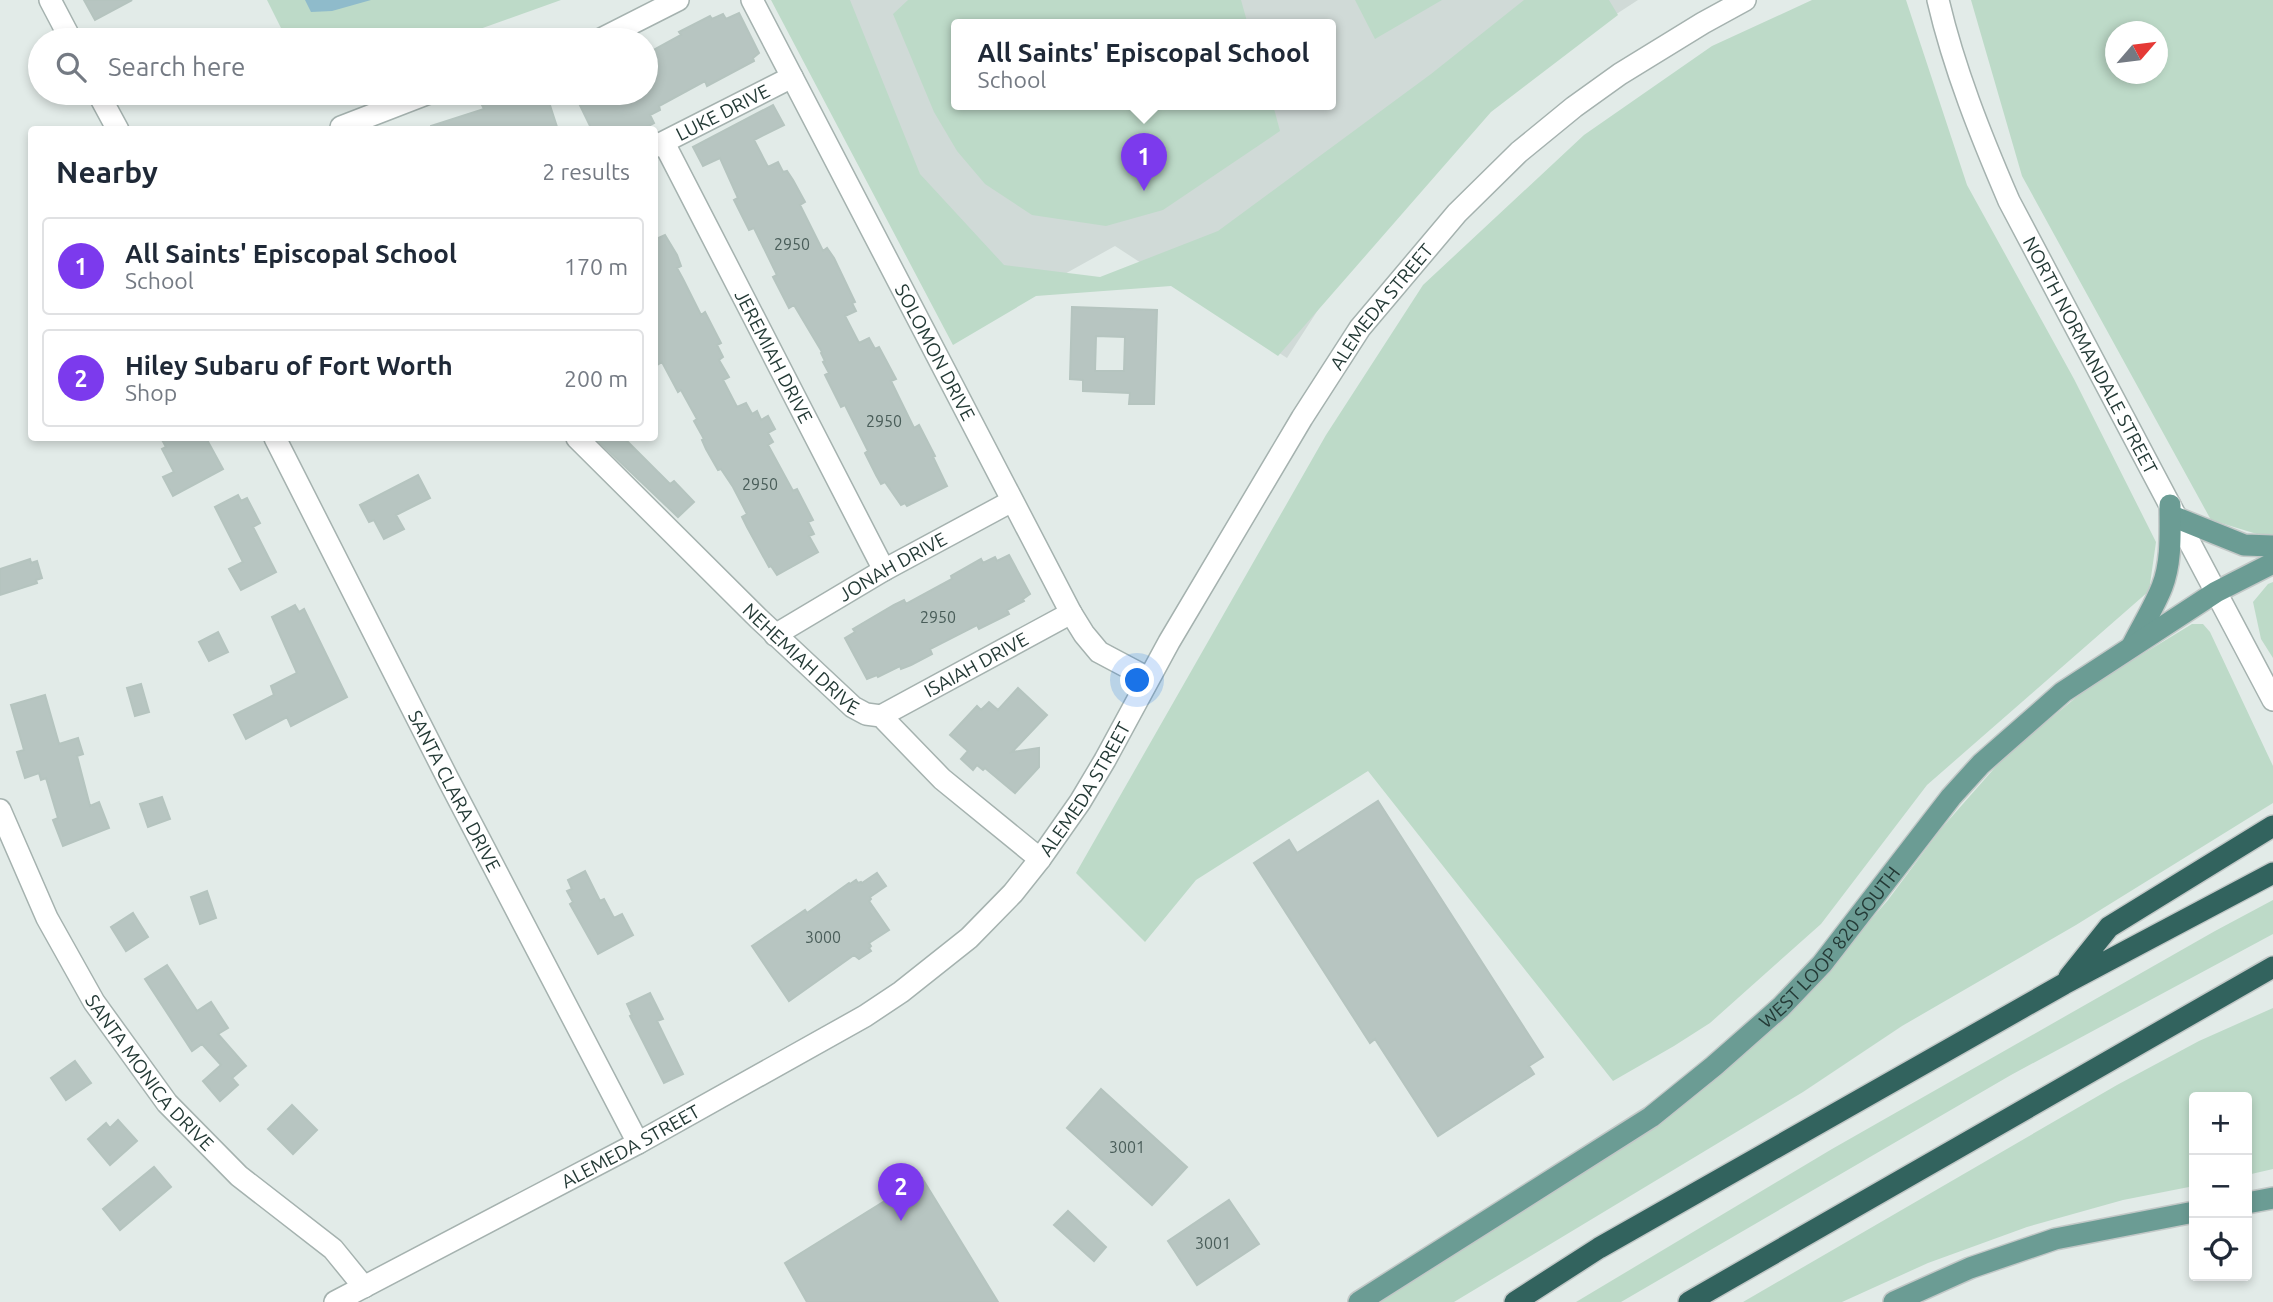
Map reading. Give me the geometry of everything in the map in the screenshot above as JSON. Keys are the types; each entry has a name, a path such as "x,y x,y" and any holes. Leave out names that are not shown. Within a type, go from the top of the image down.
{"highway":[{"path":"2064,984 2109,927 2273,826"},
{"path":"1515,1302 1599,1248 2064,984 2273,873"},
{"path":"1689,1302 2273,967"},
{"path":"2199,1009 2273,983"}],"main road":[{"path":"2132,646 2162,587 2167,569 2173,512 2244,545 2273,547"},
{"name":"WEST LOOP 820 SOUTH","path":"1359,1302 1651,1117 1781,1007 1822,964 1951,797 1981,764 2063,692 2216,592 2273,563"},
{"path":"2252,1202 2273,1198"},
{"path":"1894,1302 1970,1268 2055,1240 2189,1213"}],"street":[{"path":"50,0 65,28"},
{"path":"623,28 678,0"},
{"name":"SOLOMON DRIVE","path":"752,0 1071,612 1099,652 1148,678"},
{"name":"ALEMEDA STREET","path":"335,1302 638,1143 864,1016 901,992 970,939 1040,859 1105,761 1148,678 1302,418 1360,328 1457,213 1519,152 1620,74 1745,0"},
{"name":"NORTH NORMANDALE STREET","path":"1938,0 1945,29 1980,131 2009,201 2273,700"},
{"name":"LUKE DRIVE","path":"659,145 792,77"},
{"path":"104,105 116,126"},
{"path":"346,126 399,105"},
{"name":"JEREMIAH DRIVE","path":"659,145 884,570"},
{"name":"SANTA CLARA DRIVE","path":"277,441 448,779 638,1143"},
{"name":"NEHEMIAH DRIVE","path":"581,441 775,635 853,707 866,714 881,716 942,779 1040,859"},
{"name":"JONAH DRIVE","path":"775,635 884,570 1012,501"},
{"name":"ISAIAH DRIVE","path":"881,716 1071,612"},
{"name":"SANTA MONICA DRIVE","path":"0,810 47,918 94,1002 167,1103 239,1176 332,1249 364,1287"}],"shaded area":[{"path":"777,0 1638,0 1581,37 1482,117 1325,299 1287,358 1115,246 955,335"}],"green space":[{"path":"267,0 561,0 483,28 281,28"},
{"path":"771,0 850,0 920,174 1004,265 1100,277 1218,231 1431,74 1524,0 1609,0 1618,15 1491,112 1278,356 1171,286 1036,296 953,345"},
{"path":"908,0 1241,0 1246,19 951,19 951,110 1274,110 1280,131 1163,210 1106,226 1032,215 985,184 957,151 934,112 893,14"},
{"path":"1355,0 1442,0 1375,39"},
{"path":"1812,0 1906,0 1967,185 2074,379 2156,542 2149,591 1927,785 1821,924 1710,1023 1613,1081 1368,771 1196,880 1145,942 1076,873 1326,435 1423,285 1584,135 1712,46"},
{"path":"1971,0 2273,0 2273,536 2270,538 2211,520 2022,176"},
{"path":"2273,582 2273,658 2261,639 2253,602 2268,584"},
{"path":"2192,624 2203,624 2210,632 2273,766 2273,803 2076,925 1902,1026 1803,1092 1454,1302 1374,1302 1555,1188 1825,972 1888,900 1940,830 2006,755 2090,686"},
{"path":"2273,900 2273,934 2011,1075 1621,1302 1576,1302 1832,1149"},
{"path":"2273,1008 2273,1169 2252,1174 2252,1092 2189,1092 2189,1187 2123,1200 2027,1227 1928,1263 1842,1302 1743,1302 2117,1085 2199,1041"}],"water":[{"path":"305,0 371,0 332,11 311,12"}],"building":[{"path":"84,0 132,0 95,20"},
{"path":"739,13 759,53 753,58 754,61 707,86 705,81 659,106 660,110 650,115 654,123 648,126 590,126 580,105 658,105 658,47 681,35 679,32 710,16 712,19 723,14 726,19"},
{"path":"482,105 550,105 557,126 431,126 484,109"},
{"path":"773,105 784,125 754,140 768,167 778,162 783,172 787,171 793,180 805,202 800,205 823,251 827,248 834,258 855,302 852,303 856,311 845,316 859,343 869,338 875,349 879,347 896,379 891,381 914,428 919,425 947,486 907,506 905,503 901,505 885,482 881,484 876,475 865,453 868,451 845,405 841,407 825,375 829,373 823,362 822,352 794,305 789,308 773,277 777,275 754,228 749,230 734,200 738,198 720,158 703,166 693,147"},
{"path":"665,235 677,255 681,266 677,268 701,315 705,312 721,343 717,345 723,357 719,360 729,377 723,380 737,407 746,403 752,414 757,411 761,420 768,416 775,429 768,433 773,442 768,445 793,491 797,489 813,520 808,522 814,534 809,536 818,552 777,575 771,566 769,567 742,517 747,514 733,487 721,469 718,470 706,449 702,440 704,439 694,421 697,419 681,390 678,392 662,362 658,364 658,238"},
{"path":"1072,307 1157,310 1154,404 1129,404 1130,393 1083,391 1083,380 1070,379","holes":["1096,336 1125,337 1124,371 1095,371"]},
{"path":"163,441 208,441 223,469 173,496 163,477 174,472 162,449 166,447"},
{"path":"598,441 627,441 670,484 674,481 694,502 678,517"},
{"path":"418,475 430,498 396,515 404,529 384,539 374,520 369,522 360,505"},
{"path":"238,495 241,501 247,498 260,523 253,527 276,572 241,590 229,569 243,562 215,507"},
{"path":"1009,555 1030,594 1024,601 1007,610 1009,614 979,629 977,625 930,649 932,654 911,665 901,669 900,666 878,677 877,675 867,679 845,638 855,632 853,629 894,605 904,600 906,604 952,579 951,576 981,559 983,563 995,557 997,561"},
{"path":"30,559 31,563 37,561 42,578 36,580 37,583 0,595 0,569"},
{"path":"295,605 299,612 304,609 347,697 291,726 287,717 246,739 234,715 274,695 271,686 297,673 272,617"},
{"path":"218,632 228,652 209,661 199,642"},
{"path":"141,684 149,712 135,716 127,688"},
{"path":"1018,688 1047,715 1012,752 1039,748 1039,767 1015,793 985,768 983,770 977,765 973,770 961,759 968,751 950,735 977,706 981,710 989,702 998,710"},
{"path":"45,695 59,744 78,738 83,754 77,756 90,806 99,802 109,828 63,846 53,820 58,818 46,778 41,780 39,773 25,778 17,752 24,750 11,705"},
{"path":"162,797 170,819 148,827 140,804"},
{"path":"1378,801 1543,1057 1529,1066 1534,1074 1438,1136 1375,1039 1370,1043 1254,863 1289,840 1297,853"},
{"path":"585,871 600,901 604,899 614,918 622,914 633,935 598,954 570,904 573,902 567,891 572,889 568,880"},
{"path":"877,873 886,886 870,897 869,901 889,930 869,943 871,951 859,959 854,955 789,1001 752,946 805,910 807,913 849,883 856,880 862,883"},
{"path":"207,891 216,918 200,924 191,897"},
{"path":"133,913 148,937 126,951 111,927"},
{"path":"167,965 197,1011 211,1002 228,1028 218,1034 246,1066 232,1078 238,1085 220,1101 203,1081 221,1065 202,1044 192,1051 145,979"},
{"path":"650,993 663,1019 657,1021 683,1074 664,1083 630,1016 632,1015 627,1004"},
{"path":"75,1061 91,1083 66,1100 51,1078"},
{"path":"1101,1089 1187,1167 1152,1205 1067,1128"},
{"path":"292,1105 317,1130 293,1154 268,1129"},
{"path":"118,1120 137,1141 110,1165 88,1139 106,1123 110,1128"},
{"path":"154,1167 171,1187 120,1230 103,1209"},
{"path":"922,1178 998,1302 807,1302 785,1263"},
{"path":"1229,1200 1259,1244 1197,1285 1168,1241"},
{"path":"1068,1211 1106,1247 1094,1261 1054,1225"}],"place":[{"name":"All Saints' Episcopal School","path":"1144,191"},
{"name":"Hiley Subaru of Fort Worth","path":"901,1221"}]}
